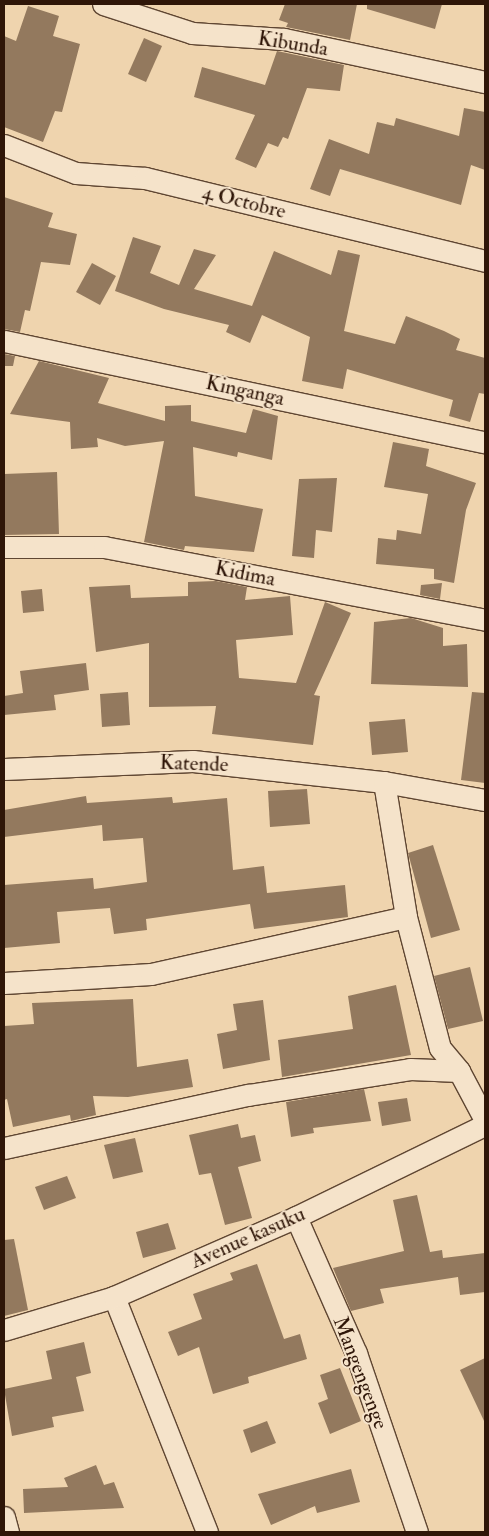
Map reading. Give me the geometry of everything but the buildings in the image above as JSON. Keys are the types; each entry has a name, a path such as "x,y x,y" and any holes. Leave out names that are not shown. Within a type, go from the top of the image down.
{"street":[{"name":"Kibunda","path":"103,4 192,33 284,39 485,82"},
{"name":"4 Octobre","path":"4,144 76,173 145,178 485,261"},
{"name":"Kinganga","path":"4,341 485,442"},
{"name":"Kidima","path":"4,547 104,547 485,620"},
{"name":"Katende","path":"4,769 193,761 384,782 485,800"},
{"path":"384,782 406,917 440,1048 459,1071 485,1120"},
{"path":"4,983 151,974 406,917"},
{"path":"4,1148 248,1095 410,1069 459,1071"},
{"name":"Avenue kasuku","path":"4,1330 114,1297 296,1217 485,1126"},
{"name":"Mangengenge","path":"296,1217 356,1353 417,1532"},
{"path":"114,1297 207,1532"},
{"path":"4,1517 8,1532"}]}
